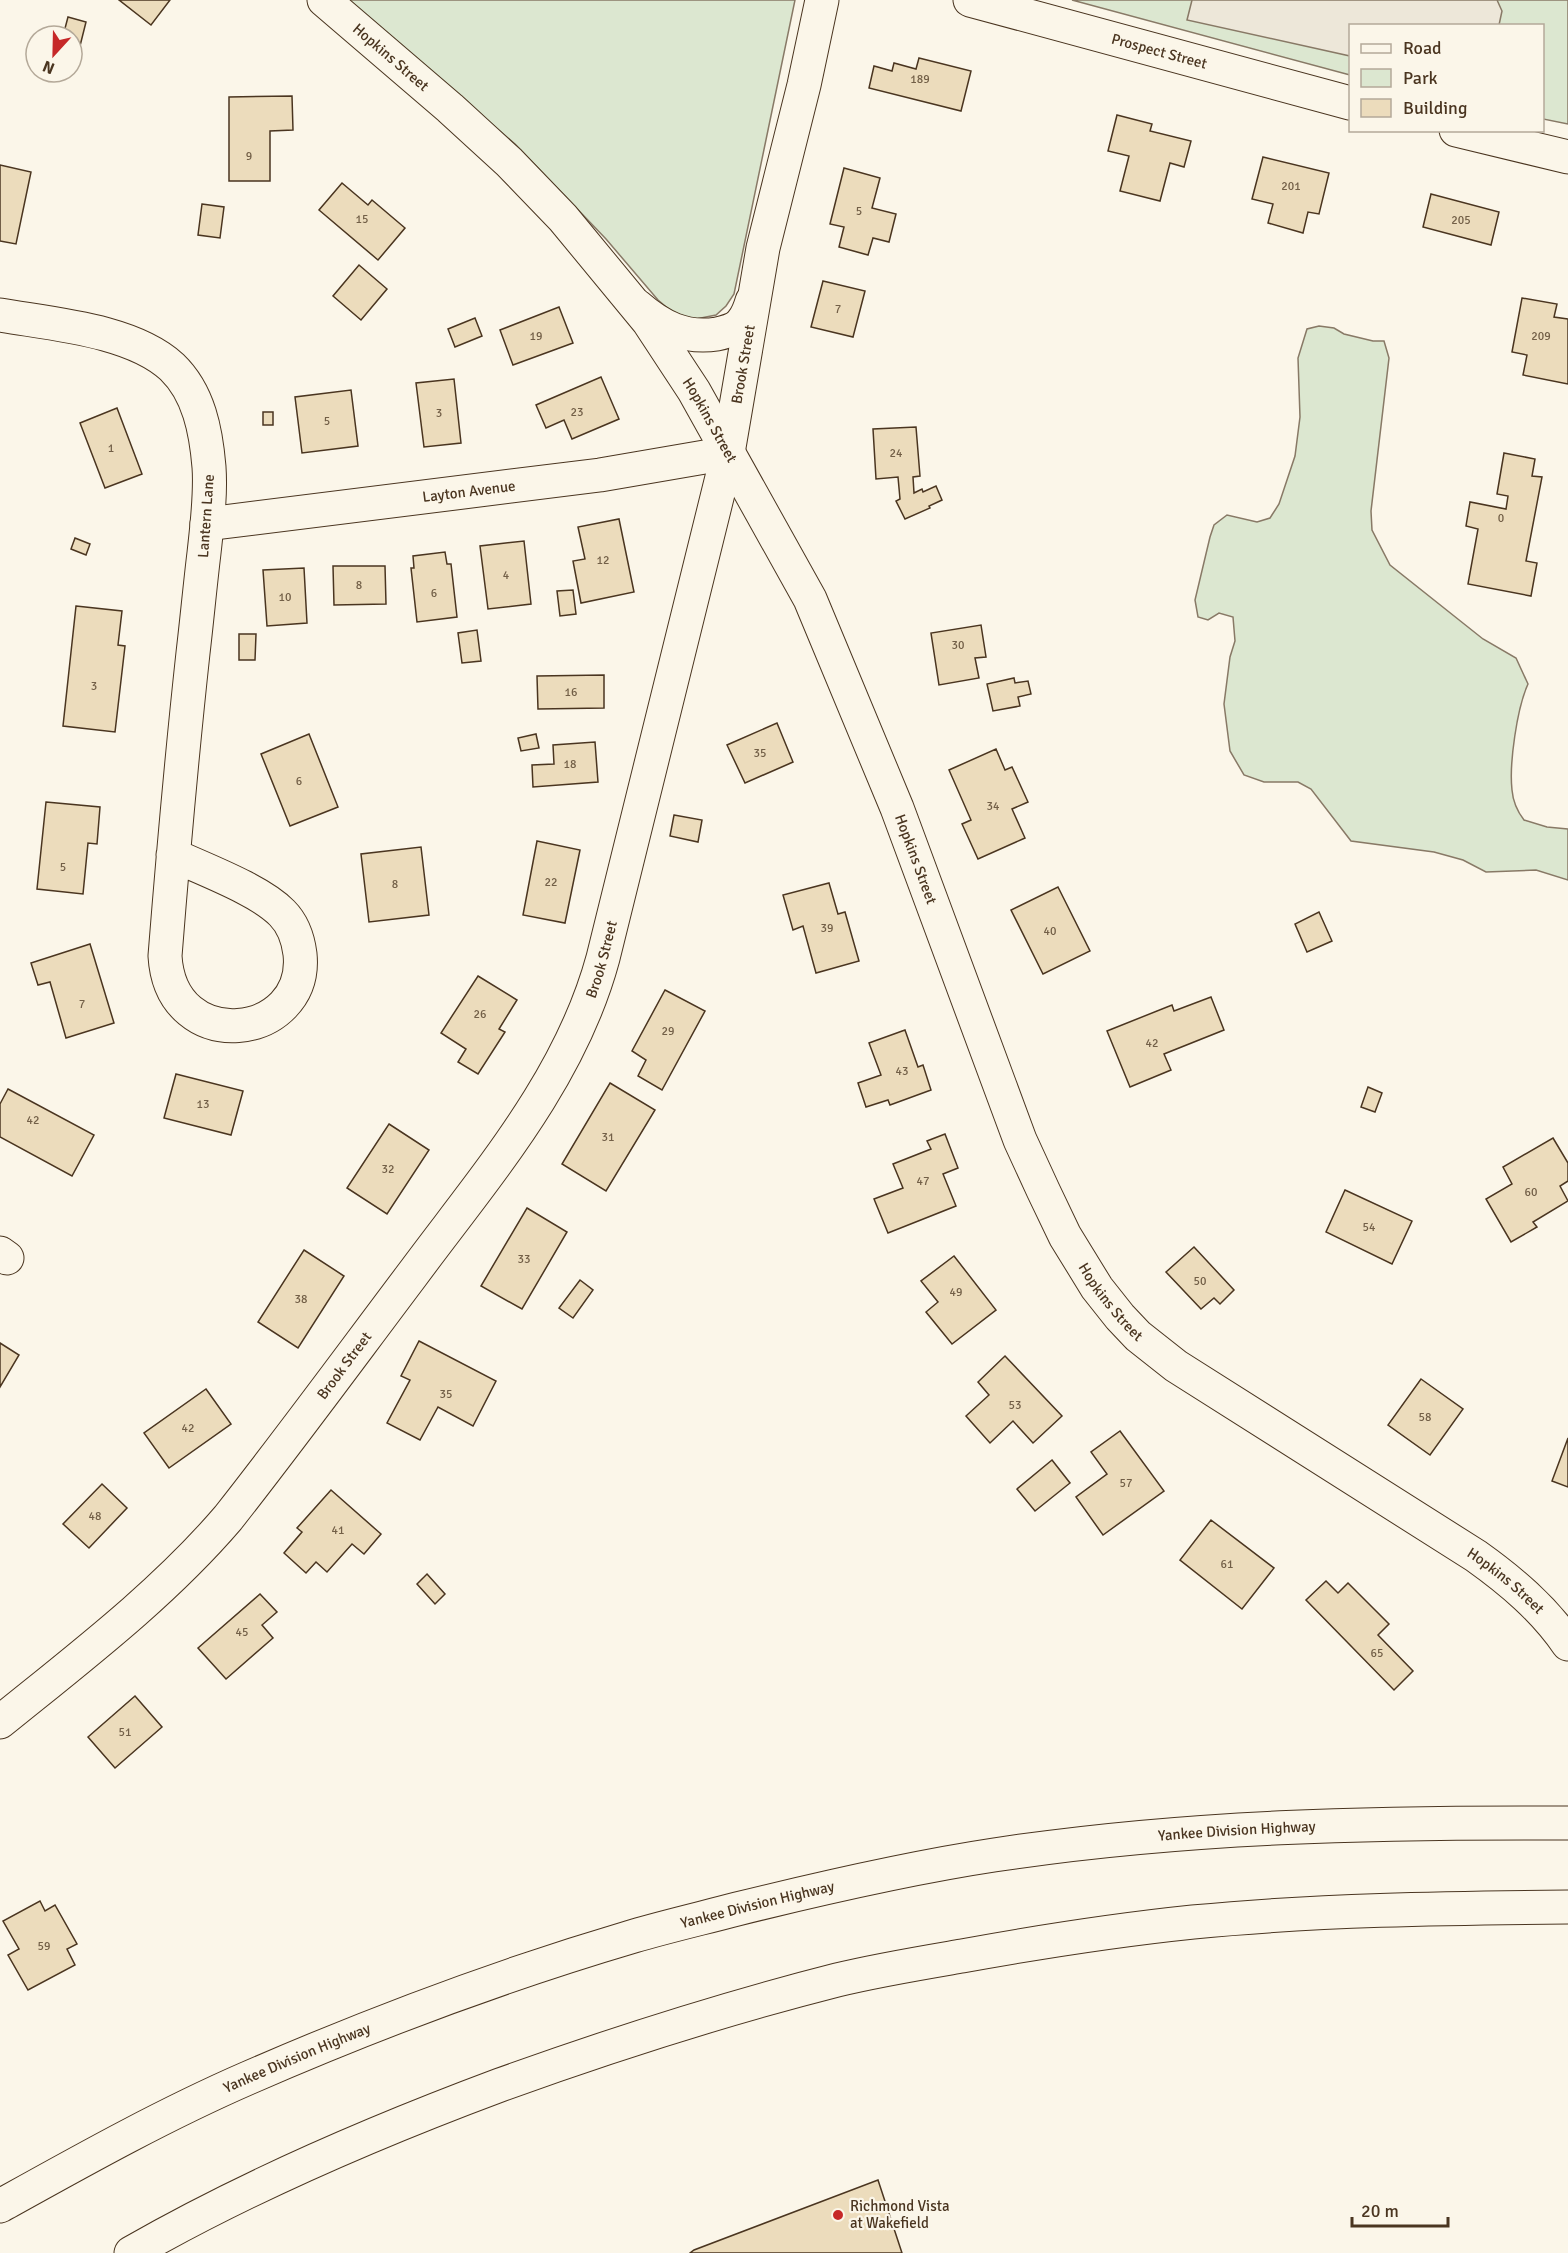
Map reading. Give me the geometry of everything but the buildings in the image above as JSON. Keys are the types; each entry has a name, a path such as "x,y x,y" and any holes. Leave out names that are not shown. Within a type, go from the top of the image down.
{"main road":[{"name":"Hopkins Street","path":"324,0 509,162 563,218 635,305 689,382 810,598 897,808 1020,1140 1065,1236 1098,1288 1138,1336 1176,1366 1476,1556 1508,1579 1545,1614 1568,1644"},
{"name":"Brook Street","path":"0,1722 167,1581 222,1526 486,1176 552,1080 577,1033 596,984 729,453 763,248 804,85 822,0"},
{"name":"Prospect Street","path":"970,0 1349,103"},
{"path":"1464,132 1568,157"},
{"path":"635,305 657,322 674,331 697,336 711,335 722,333 741,324 756,291"},
{"name":"Lantern Lane","path":"0,315 127,341 150,352 171,367 186,383 199,408 209,469 207,524 178,792 173,855 165,956 169,981 174,992 190,1011 213,1023 237,1026 262,1020 282,1005 296,984 301,960 296,935 291,924 283,914 263,898 173,855"},
{"name":"Layton Avenue","path":"207,524 600,475 729,453"},
{"path":"1482,1822 1568,1817"},
{"name":"Yankee Division Highway","path":"0,2206 111,2144 255,2075 379,2023 506,1977 647,1933 816,1889 991,1855 1068,1845 1253,1828 1482,1822 1568,1823"},
{"path":"131,2253 178,2226 302,2166 429,2112 664,2029 839,1980 1022,1945 1192,1922 1370,1910 1568,1908"}],"green space":[{"path":"348,0 795,0 734,294 726,306 716,315 696,319 677,316 658,300 606,239 515,144"},
{"path":"1072,0 1568,0 1568,124 1544,119 1544,24 1349,24 1349,75"},
{"path":"1319,326 1334,328 1344,334 1373,341 1384,341 1389,358 1371,511 1372,530 1390,565 1483,639 1516,658 1528,684 1520,707 1515,736 1511,779 1513,798 1524,820 1547,827 1568,829 1568,880 1536,870 1486,872 1463,860 1434,852 1351,841 1311,789 1298,782 1264,782 1244,775 1230,751 1224,704 1230,657 1235,641 1233,617 1219,613 1208,620 1198,617 1195,600 1214,525 1227,515 1257,522 1270,518 1279,504 1295,456 1300,417 1298,358 1307,329"}],"shaded area":[{"path":"1192,0 1497,0 1502,11 1499,24 1349,24 1349,56 1187,20"}],"place":[{"name":"Richmond Vista at Wakefield","path":"838,2215"}]}
